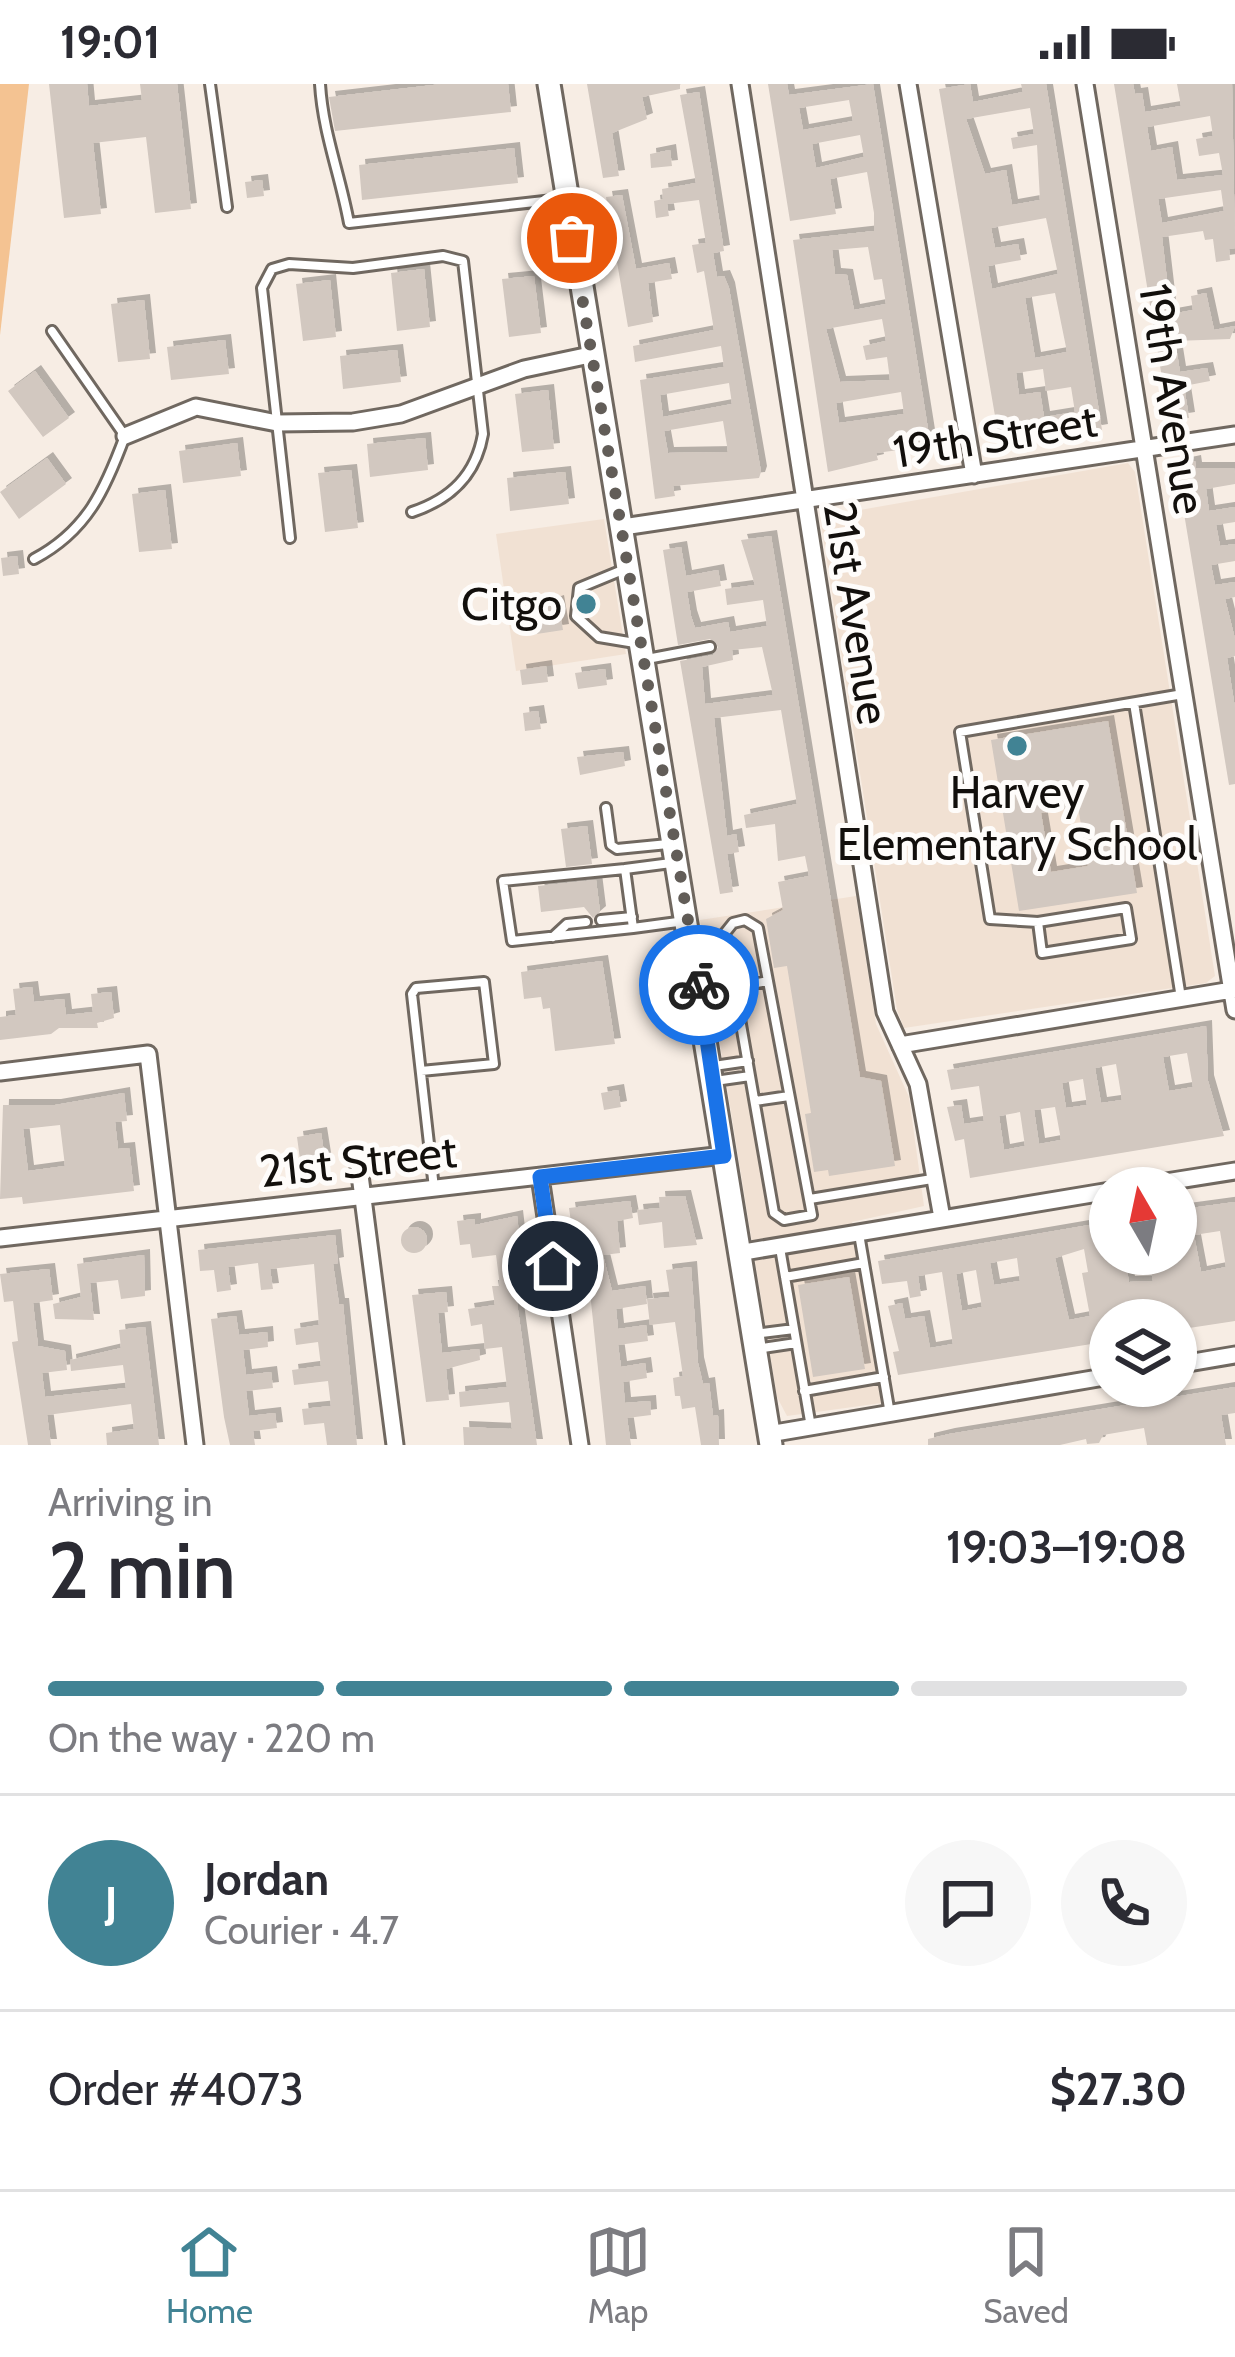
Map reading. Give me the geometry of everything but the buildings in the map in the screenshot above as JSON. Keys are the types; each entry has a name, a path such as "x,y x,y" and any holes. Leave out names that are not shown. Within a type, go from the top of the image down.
{"street":[{"path":"549,84 590,355 701,993 770,1439 811,1427 1089,1380"},
{"name":"21st Avenue","path":"740,84 885,1012 923,1106 941,1218"},
{"path":"908,84 974,475"},
{"name":"19th Avenue","path":"1085,84 1235,1010"},
{"path":"125,436 196,407 277,423 353,422 401,414 524,369 590,355"},
{"name":"19th Street","path":"623,527 1235,435"},
{"path":"899,1045 1232,990"},
{"path":"0,1072 148,1054 196,1445"},
{"path":"357,1151 395,1445"},
{"name":"21st Street","path":"0,1238 724,1156"},
{"path":"1197,1177 1235,1171"},
{"path":"540,1177 580,1445"},
{"path":"739,1253 1089,1194"},
{"path":"1197,1361 1235,1355"}],"lane":[{"path":"210,84 227,208"},
{"path":"320,84 323,134 336,150 349,223 566,198"},
{"path":"290,538 262,288 272,269 290,264 323,270 443,256 463,261 479,387 479,456 450,494 412,512"},
{"path":"34,559 56,547 97,507 125,436 52,331"},
{"path":"630,568 579,588 576,616 599,637 644,652 710,647"},
{"path":"1038,922 1042,952 1131,939 1126,908 1038,922 990,919 960,732 1185,694"},
{"path":"1134,703 1181,998"},
{"path":"606,808 610,845 616,849 677,853"},
{"path":"677,853 625,869 503,881 512,940 689,920"},
{"path":"625,869 633,928"},
{"path":"601,920 632,917"},
{"path":"812,1215 784,1220 774,1213 725,934 733,922 745,920 758,928 817,1240"},
{"path":"552,938 567,924 586,922"},
{"path":"701,993 768,981"},
{"path":"421,1071 494,1064 484,982 416,988 412,994 434,1189"},
{"path":"701,993 735,987"},
{"path":"713,1073 748,1061"},
{"path":"713,1073 750,1076"},
{"path":"755,1101 790,1096"},
{"path":"810,1199 935,1179"},
{"path":"859,1232 890,1414"},
{"path":"779,1246 811,1427"},
{"path":"784,1277 864,1263"},
{"path":"754,1341 794,1329"},
{"path":"754,1341 796,1343"},
{"path":"804,1391 884,1377"}],"shaded area":[{"path":"0,84 29,84 0,335"},
{"name":"Harvey Elementary School","path":"1128,463 1135,472 1215,976 1206,983 904,1028 897,1010 820,517"},
{"path":"604,519 626,654 516,671 496,534"},
{"path":"856,896 876,1024 909,1097 924,1206 852,1222 882,1403 787,1416 777,1397 700,920"}],"way so far":[{"path":"572,238 699,985"}],"place":[{"name":"Citgo","path":"586,604"},
{"name":"Harvey Elementary School","path":"1017,746"}],"route":[{"path":"553,1266 540,1177 724,1156 699,985"}]}
